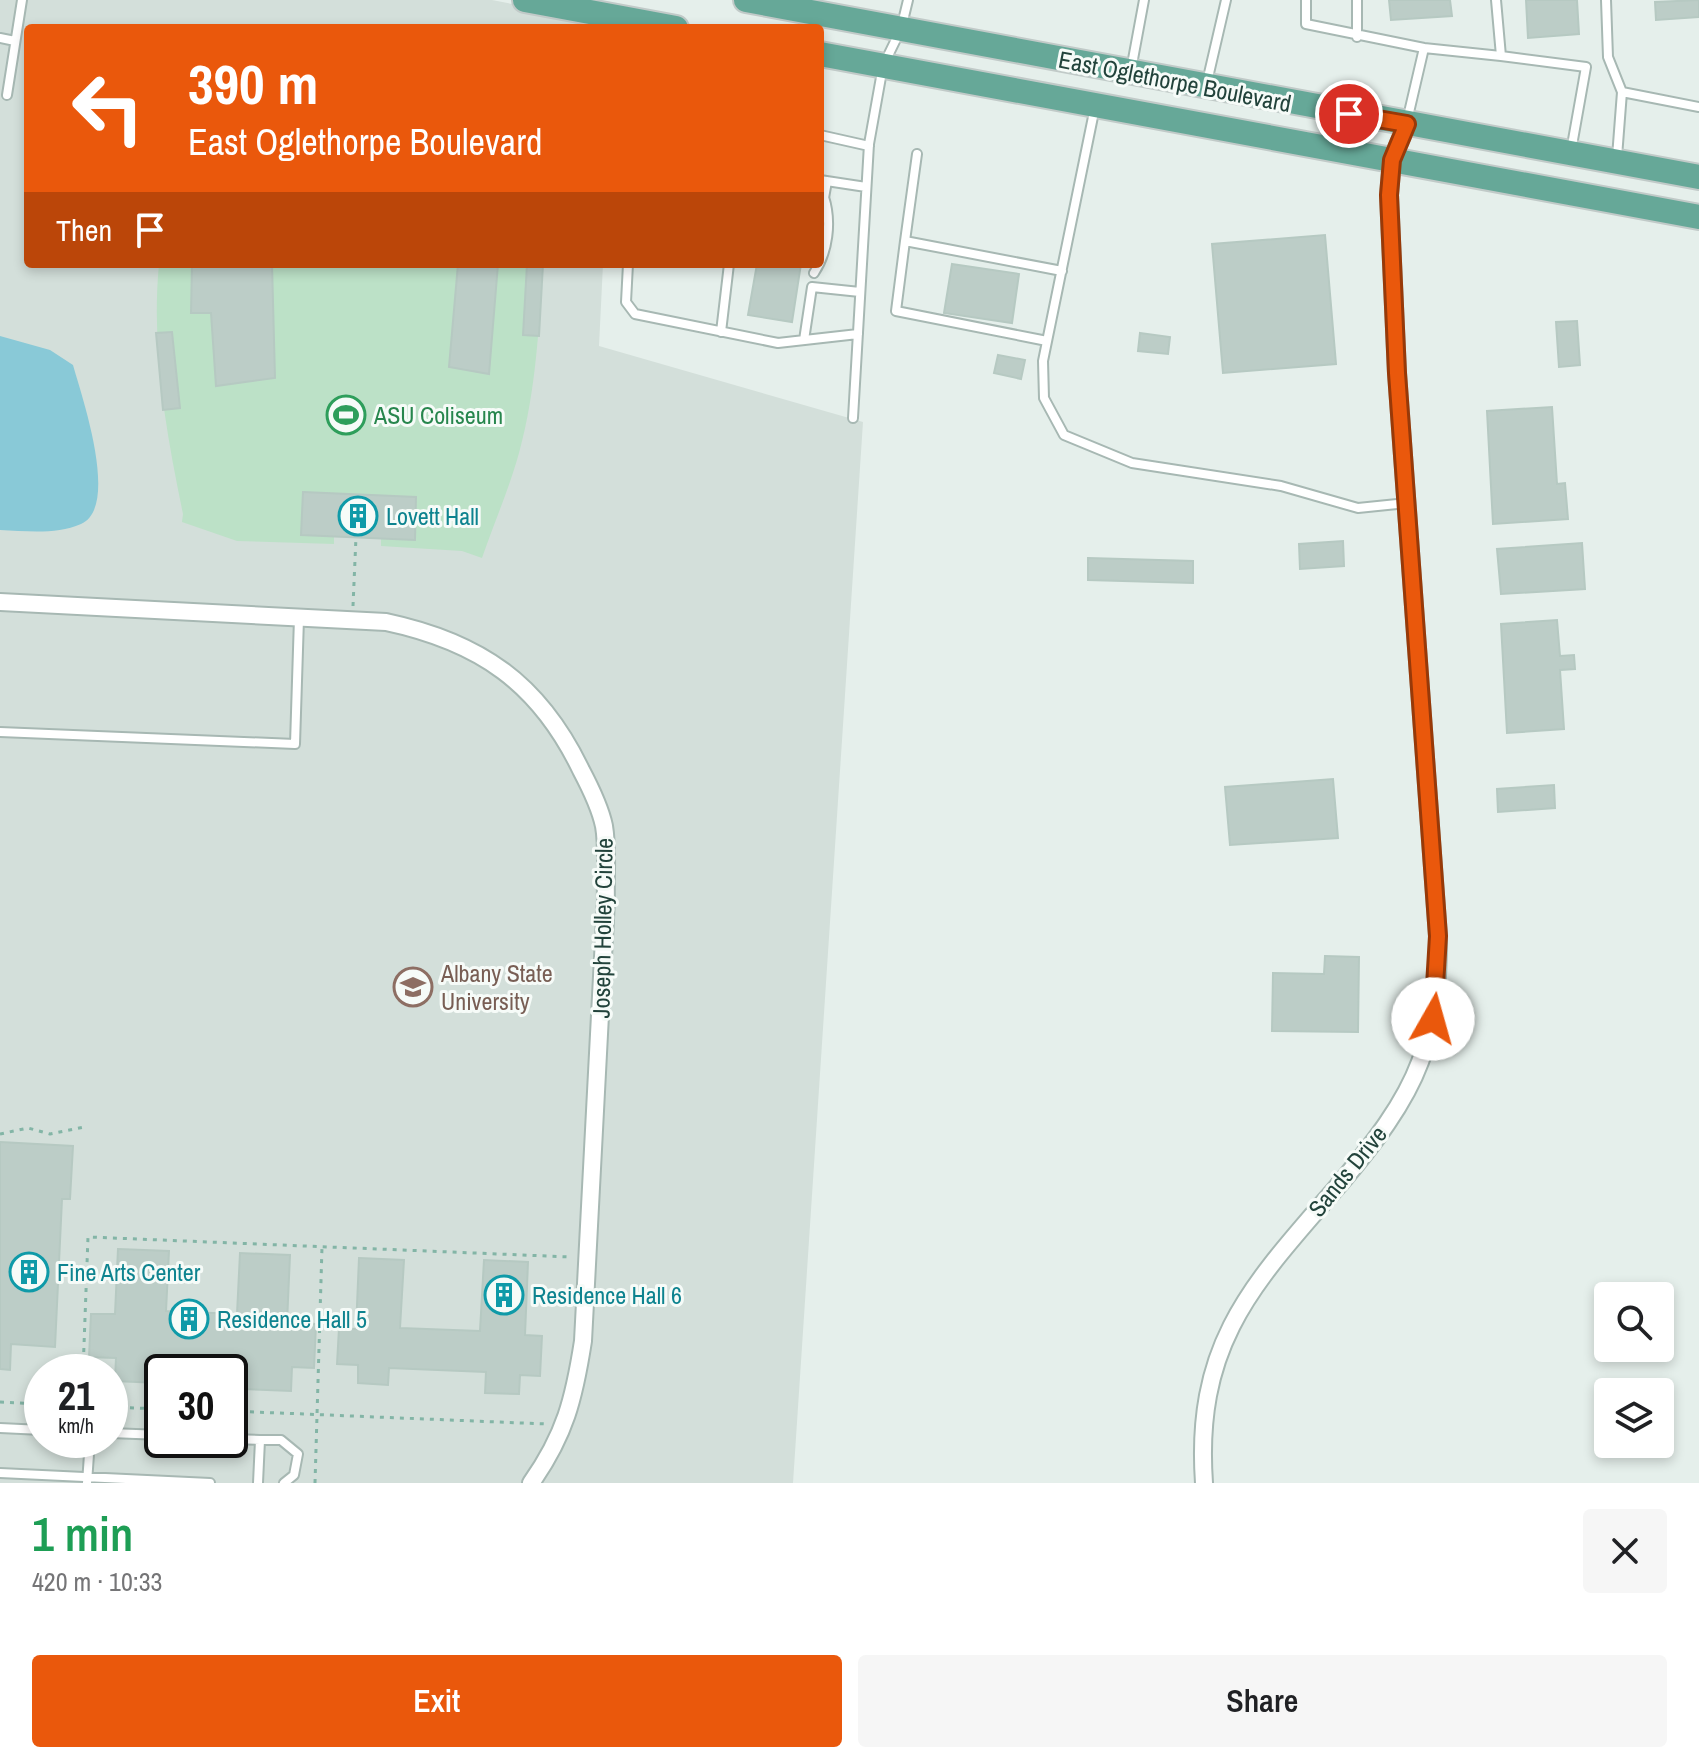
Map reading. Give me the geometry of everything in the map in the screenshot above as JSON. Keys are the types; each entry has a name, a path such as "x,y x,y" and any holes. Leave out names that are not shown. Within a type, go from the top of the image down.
{"main road":[{"path":"525,0 654,24"},
{"name":"East Oglethorpe Boulevard","path":"756,1 1699,177"},
{"name":"East Oglethorpe Boulevard","path":"824,55 1699,217"}],"street":[{"name":"Sands Drive","path":"1204,1483 1202,1450 1207,1392 1226,1333 1261,1275 1373,1145 1420,1064 1433,1019 1438,936 1390,210 1392,160 1407,124"},
{"name":"Joseph Holley Circle","path":"0,602 386,622 431,631 481,654 532,692 566,738 604,827 606,900 581,1356 574,1399 549,1457 531,1483"}],"lane":[{"path":"7,95 22,0"},
{"path":"853,418 869,146 883,66 901,29 908,0"},
{"path":"1130,73 1144,0"},
{"path":"1206,87 1226,0"},
{"path":"1306,0 1306,24 1357,37 1586,67 1571,154"},
{"path":"1357,0 1357,37"},
{"path":"1496,0 1501,56"},
{"path":"1606,0 1608,57 1622,92 1617,162"},
{"path":"0,38 15,41"},
{"path":"1407,124 1424,48"},
{"path":"1622,92 1699,107"},
{"path":"1095,106 1043,361 1044,398 1064,435 1132,463 1281,486 1358,508 1407,503"},
{"path":"824,136 869,146"},
{"path":"917,154 896,311 1047,341"},
{"path":"824,181 866,187"},
{"path":"824,204 830,215 824,250"},
{"path":"905,241 1062,271"},
{"path":"628,268 629,310 778,343 858,334"},
{"path":"721,332 729,268"},
{"path":"804,340 813,268"},
{"path":"812,287 860,292"},
{"path":"0,732 295,744 299,617"},
{"path":"0,1428 24,1429"},
{"path":"248,1440 281,1440 298,1454 294,1475 284,1483"},
{"path":"258,1483 260,1440"},
{"path":"88,1480 89,1458"},
{"path":"0,1473 88,1480 210,1483"}],"path":[{"path":"352,620 356,537"},
{"path":"0,1134 28,1128 50,1134 84,1127"},
{"path":"84,1354 88,1237 587,1258"},
{"path":"315,1483 322,1247"},
{"path":"0,1402 24,1403"},
{"path":"248,1412 563,1425"}],"shaded area":[{"name":"Albany State University","path":"0,0 492,0 613,24 24,24 24,268 603,268 599,346 863,422 793,1483 0,1483"}],"green space":[{"name":"ASU Coliseum","path":"159,268 543,268 536,359 525,430 511,480 482,558 462,551 381,546 381,538 334,536 334,544 237,541 182,522 159,359"}],"water":[{"path":"0,336 50,350 73,365 90,425 98,475 92,514 81,524 51,531 0,530"}],"building":[{"path":"1389,0 1450,0 1452,16 1391,20"},
{"path":"1526,0 1577,0 1579,34 1528,38"},
{"path":"1699,0 1699,17 1656,20 1655,2"},
{"path":"1325,235 1336,364 1223,373 1212,244"},
{"path":"952,264 1019,274 1012,323 944,313"},
{"path":"192,268 272,268 275,378 216,386 211,313 191,313"},
{"path":"458,268 498,268 489,374 449,367"},
{"path":"527,268 543,268 539,336 523,335"},
{"path":"756,268 800,268 792,322 748,315"},
{"path":"1577,321 1580,365 1559,367 1556,322"},
{"path":"172,332 180,408 163,410 156,333"},
{"path":"1140,333 1170,337 1168,354 1138,351"},
{"path":"998,355 1025,360 1021,379 994,373"},
{"path":"1552,407 1557,484 1565,483 1568,519 1493,524 1487,411"},
{"name":"Lovett Hall","path":"303,492 416,497 415,540 301,535"},
{"path":"1343,541 1344,566 1300,569 1299,544"},
{"path":"1582,543 1585,589 1501,594 1497,549"},
{"path":"1088,558 1193,561 1193,583 1088,580"},
{"path":"1557,620 1560,656 1574,655 1575,669 1560,670 1564,729 1507,733 1501,624"},
{"path":"1333,779 1338,838 1230,845 1225,787"},
{"path":"1554,785 1555,808 1498,812 1497,789"},
{"path":"1325,956 1359,957 1358,1032 1272,1031 1273,973 1324,974"},
{"name":"Fine Arts Center","path":"0,1142 73,1146 70,1199 62,1199 55,1347 11,1344 10,1370 0,1369"},
{"name":"Residence Hall 5","path":"118,1249 169,1251 166,1311 237,1314 240,1253 290,1255 287,1323 316,1324 314,1368 292,1367 291,1391 248,1389 248,1354 144,1354 144,1382 128,1382 128,1354 89,1354 91,1314 115,1314"},
{"name":"Residence Hall 6","path":"359,1258 404,1260 400,1328 480,1331 484,1260 528,1262 525,1335 542,1336 540,1376 520,1375 519,1394 485,1393 486,1372 389,1368 388,1385 358,1383 358,1365 337,1364 339,1328 356,1329"}],"place":[{"name":"ASU Coliseum","path":"346,415"},
{"name":"Lovett Hall","path":"358,516"},
{"name":"Albany State University","path":"413,987"},
{"name":"Fine Arts Center","path":"29,1272"},
{"name":"Residence Hall 6","path":"504,1295"},
{"name":"Residence Hall 5","path":"189,1319"}],"route":[{"path":"1349,114 1407,124 1392,160 1389,195 1397,373 1438,936 1433,1019"}]}
